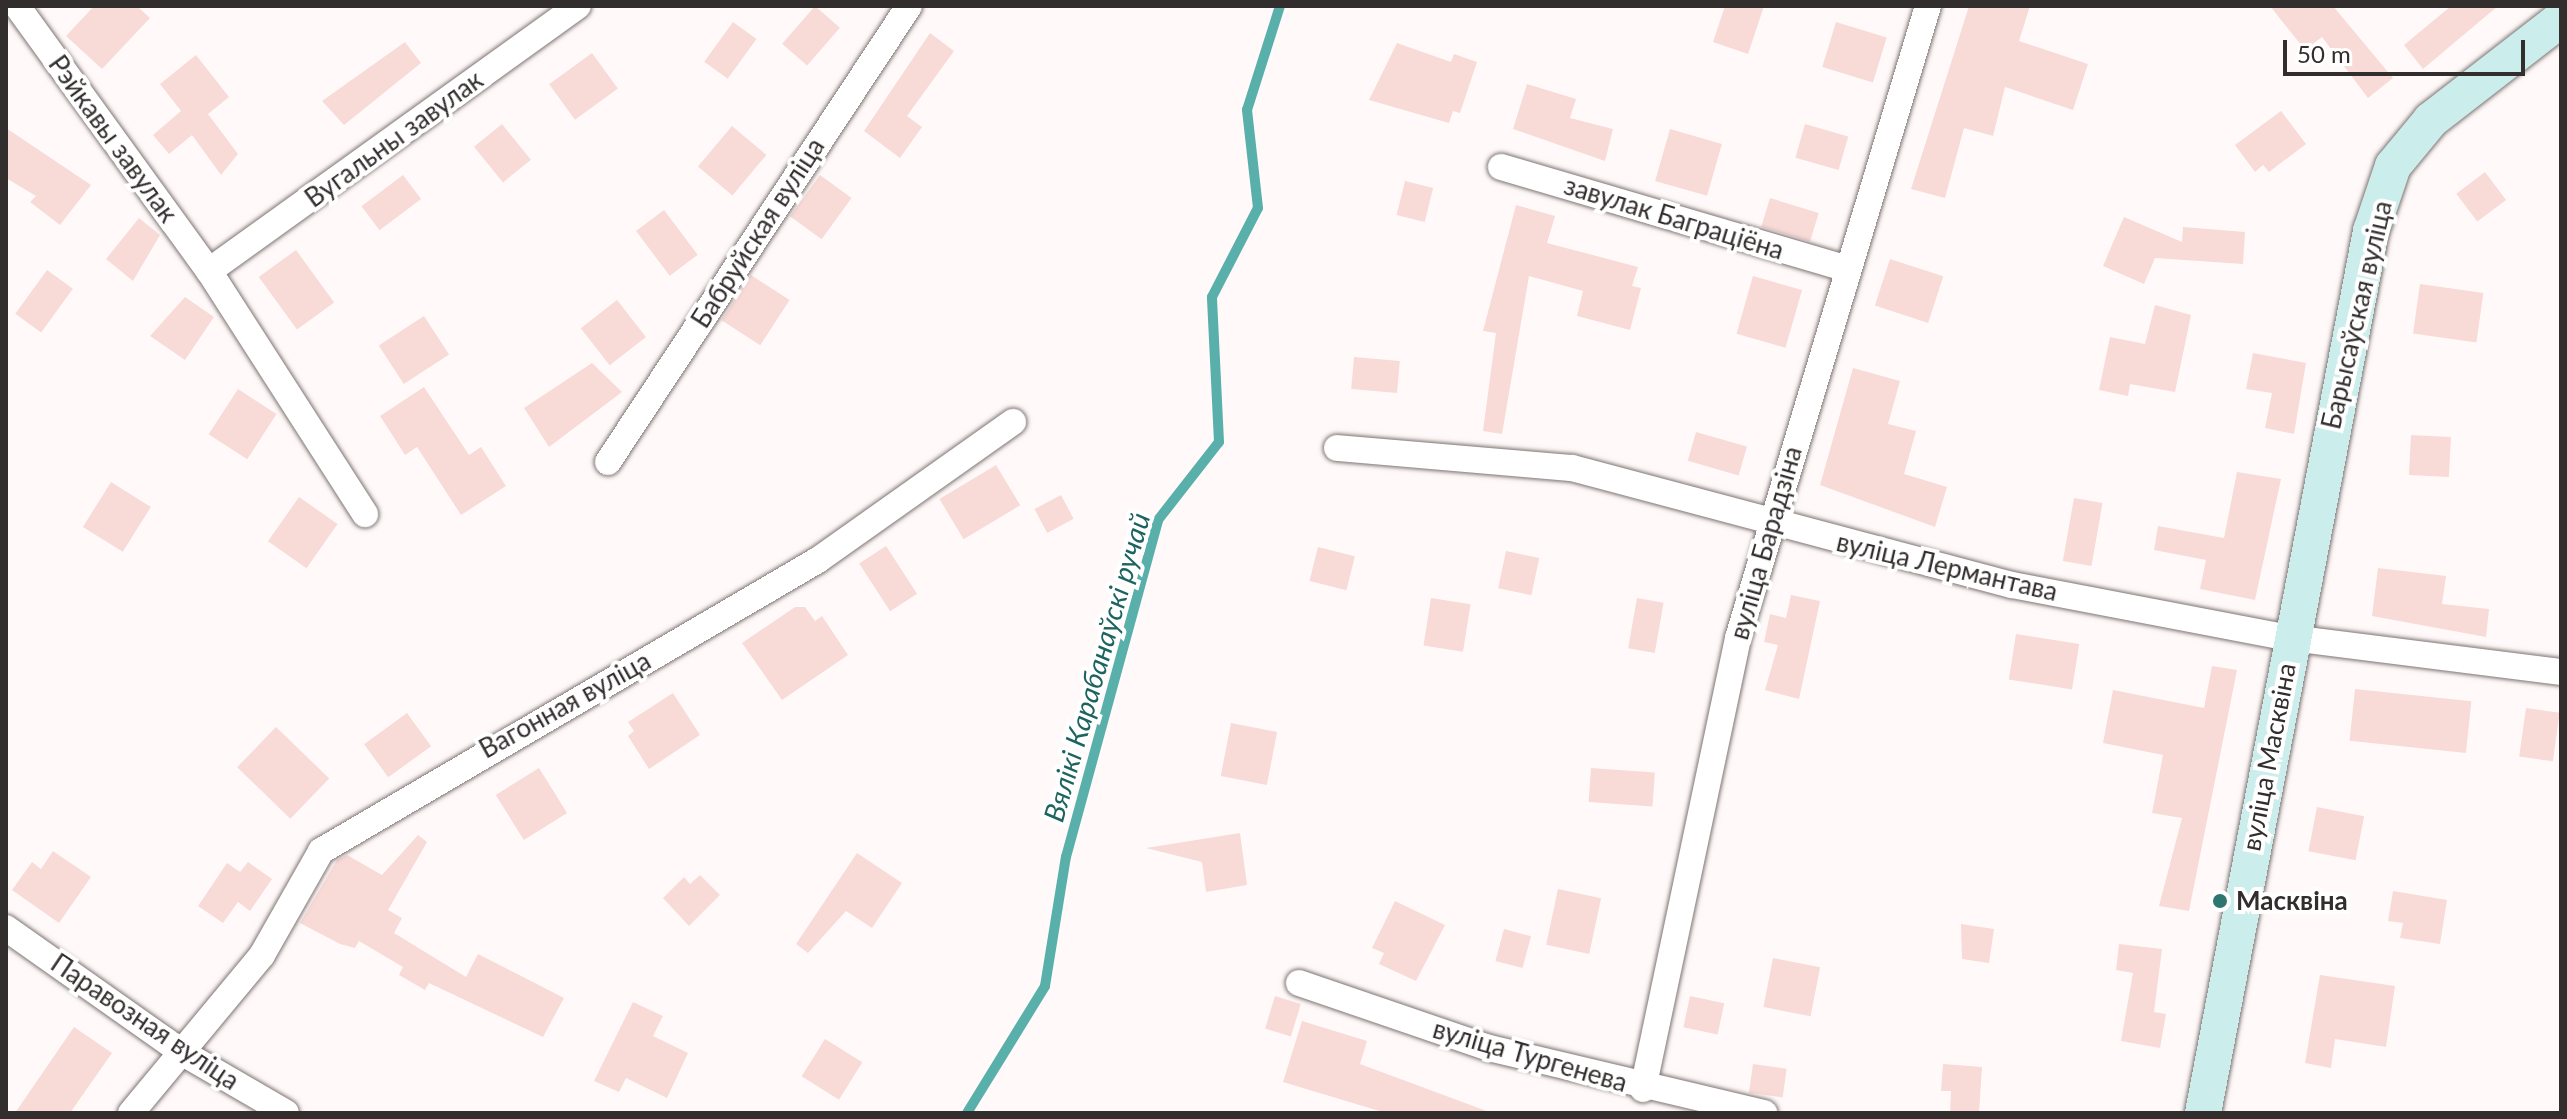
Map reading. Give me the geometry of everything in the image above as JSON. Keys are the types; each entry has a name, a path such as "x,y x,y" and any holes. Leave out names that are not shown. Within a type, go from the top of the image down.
{"main road":[{"name":"Барысаўская вуліца","path":"2291,638 2371,231 2393,166 2431,120 2561,19"},
{"name":"вуліца Масквіна","path":"2203,1113 2291,638"}],"street":[{"name":"Рэйкавы завулак","path":"17,6 209,271"},
{"name":"Вугальны завулак","path":"209,271 578,6"},
{"name":"Бабруйская вуліца","path":"608,462 908,6"},
{"name":"вуліца Барадзіна","path":"1643,1089 1735,654 1921,8"},
{"name":"завулак Баграціёна","path":"1501,167 1847,269"},
{"path":"209,271 365,514"},
{"name":"Вагонная вуліца","path":"131,1113 262,955 321,851 818,560 1013,422"},
{"name":"вуліца Лермантава","path":"1337,448 1572,468 1770,524 2012,585 2291,638 2561,672"},
{"name":"Паравозная вуліца","path":"6,928 183,1053 286,1113"},
{"name":"вуліца Тургенева","path":"1299,983 1489,1048 1643,1089 1764,1113"}],"building":[{"path":"94,6 137,6 150,18 102,69 66,36"},
{"path":"815,6 840,28 807,65 782,44"},
{"path":"1725,6 1764,6 1748,54 1713,42"},
{"path":"1969,6 2030,6 2019,41 2088,64 2073,110 2005,87 1993,136 1964,128 1945,198 1911,189"},
{"path":"2270,6 2333,6 2393,78 2368,98 2322,37 2305,50"},
{"path":"2451,6 2498,6 2423,69 2404,45"},
{"path":"733,22 756,39 728,79 704,62"},
{"path":"1836,22 1887,37 1873,82 1822,67"},
{"path":"930,33 954,51 907,116 922,127 900,158 864,131"},
{"path":"405,42 421,63 344,125 322,101"},
{"path":"1397,43 1451,62 1454,54 1477,62 1460,113 1453,111 1449,123 1369,100"},
{"path":"592,53 618,89 575,120 549,84"},
{"path":"196,55 229,97 208,114 238,154 221,175 192,135 169,154 153,135 181,111 160,84"},
{"path":"1527,84 1576,99 1570,118 1613,129 1605,161 1513,129"},
{"path":"2281,111 2306,144 2269,172 2263,165 2255,172 2235,145"},
{"path":"502,124 531,160 503,182 474,147"},
{"path":"1805,124 1848,136 1839,170 1795,158"},
{"path":"732,126 766,155 732,196 698,167"},
{"path":"6,128 91,185 60,225 30,202 36,196 6,178"},
{"path":"1670,129 1722,144 1707,196 1655,181"},
{"path":"2485,172 2506,200 2477,222 2456,194"},
{"path":"403,175 421,199 380,230 361,206"},
{"path":"820,175 852,198 822,239 790,216"},
{"path":"1405,181 1433,188 1425,222 1397,215"},
{"path":"1770,198 1819,213 1810,242 1761,227"},
{"path":"1516,205 1555,216 1547,243 1638,267 1632,286 1641,288 1630,330 1577,316 1583,291 1529,276 1502,434 1483,431 1496,333 1483,331"},
{"path":"664,210 698,255 670,276 636,231"},
{"path":"2124,217 2182,242 2183,227 2245,232 2243,264 2155,258 2144,284 2103,266"},
{"path":"139,218 160,235 133,281 106,259"},
{"path":"296,250 334,303 297,330 259,277"},
{"path":"1890,259 1943,276 1928,323 1875,306"},
{"path":"47,270 73,289 41,332 15,314"},
{"path":"751,275 790,300 760,345 722,320"},
{"path":"1753,276 1802,290 1785,348 1736,334"},
{"path":"2420,284 2483,293 2476,342 2413,334"},
{"path":"185,297 214,317 185,360 150,336"},
{"path":"617,300 646,337 610,365 581,328"},
{"path":"2155,305 2191,315 2175,392 2130,384 2128,396 2099,390 2110,337 2145,344"},
{"path":"424,316 449,355 404,384 379,345"},
{"path":"2253,353 2306,363 2294,434 2265,428 2272,393 2246,389"},
{"path":"1354,357 1400,361 1397,393 1351,389"},
{"path":"592,363 622,392 549,447 524,408"},
{"path":"1853,368 1900,381 1888,424 1916,431 1904,474 1947,487 1935,527 1820,485"},
{"path":"424,387 469,455 481,447 506,486 461,515 417,447 405,455 380,416"},
{"path":"238,389 277,414 247,459 209,434"},
{"path":"1696,432 1747,447 1739,475 1688,461"},
{"path":"2411,435 2451,437 2449,477 2409,475"},
{"path":"996,465 1020,505 964,539 939,499"},
{"path":"2237,472 2281,479 2255,600 2200,589 2206,560 2154,550 2158,526 2224,538"},
{"path":"111,482 151,507 123,552 83,527"},
{"path":"1061,495 1074,519 1047,533 1035,509"},
{"path":"299,497 338,524 307,568 268,541"},
{"path":"2074,498 2103,503 2091,566 2063,561"},
{"path":"886,546 917,594 890,611 859,563"},
{"path":"1318,547 1355,556 1346,590 1310,581"},
{"path":"1506,551 1539,558 1531,595 1498,588"},
{"path":"2378,568 2446,576 2442,604 2489,609 2486,637 2372,616"},
{"path":"1791,595 1820,601 1799,699 1765,690 1778,645 1764,642 1770,614 1786,618"},
{"path":"1431,598 1471,604 1463,652 1423,645"},
{"path":"1637,598 1664,603 1655,653 1628,648"},
{"path":"795,607 805,607 815,621 822,616 848,655 782,700 742,643"},
{"path":"2016,634 2079,644 2072,689 2009,679"},
{"path":"2212,666 2237,670 2189,911 2159,906 2182,818 2152,813 2163,755 2103,743 2113,690 2204,708"},
{"path":"2355,689 2471,701 2466,753 2350,741"},
{"path":"673,693 700,735 649,769 628,736 634,731 628,722"},
{"path":"2526,708 2560,713 2553,761 2519,757"},
{"path":"407,713 431,746 388,777 364,744"},
{"path":"1231,723 1277,732 1267,785 1221,776"},
{"path":"276,727 329,778 290,819 237,767"},
{"path":"539,768 567,813 524,840 496,795"},
{"path":"1591,768 1655,772 1652,806 1589,802"},
{"path":"2317,807 2364,816 2356,860 2308,851"},
{"path":"1240,833 1247,885 1206,892 1202,862 1146,848"},
{"path":"418,835 427,842 388,910 402,918 394,933 466,977 478,954 564,998 543,1037 429,983 425,990 399,975 403,967 359,941 355,948 340,944 300,923 337,860 347,855 382,875"},
{"path":"53,851 91,877 59,923 12,890 32,862 41,869"},
{"path":"857,853 902,883 872,928 846,911 808,953 796,944"},
{"path":"248,862 272,879 250,911 238,902 223,923 198,906 227,863 240,872"},
{"path":"700,875 720,895 689,926 663,898 684,877 690,884"},
{"path":"1558,889 1601,898 1589,954 1546,945"},
{"path":"2393,891 2447,900 2440,944 2400,938 2403,923 2388,921"},
{"path":"1395,901 1445,925 1416,981 1379,964 1384,953 1372,948"},
{"path":"1961,924 1994,929 1989,963 1962,959"},
{"path":"1504,929 1531,936 1523,968 1495,961"},
{"path":"2119,944 2162,949 2154,1012 2166,1014 2160,1048 2121,1041 2133,973 2116,970"},
{"path":"1773,958 1820,967 1811,1016 1763,1007"},
{"path":"2320,975 2395,986 2386,1047 2335,1039 2331,1068 2305,1063"},
{"path":"1275,996 1301,1004 1291,1036 1265,1029"},
{"path":"1690,996 1724,1003 1718,1035 1683,1027"},
{"path":"633,1002 663,1016 653,1036 688,1053 667,1098 626,1078 619,1092 594,1081"},
{"path":"1302,1021 1367,1041 1360,1064 1492,1113 1386,1113 1283,1082"},
{"path":"74,1027 112,1053 70,1113 15,1113"},
{"path":"825,1039 862,1062 839,1100 802,1076"},
{"path":"1753,1064 1787,1069 1783,1097 1749,1093"},
{"path":"1943,1064 1982,1067 1979,1113 1950,1113 1951,1091 1941,1091"}],"waterway":[{"name":"Вялікі Карабанаўскі ручай","path":"967,1113 1045,986 1066,857 1158,520 1219,442 1212,297 1258,208 1247,110 1280,6"}],"place":[{"name":"Масквіна","path":"2220,901"}]}
